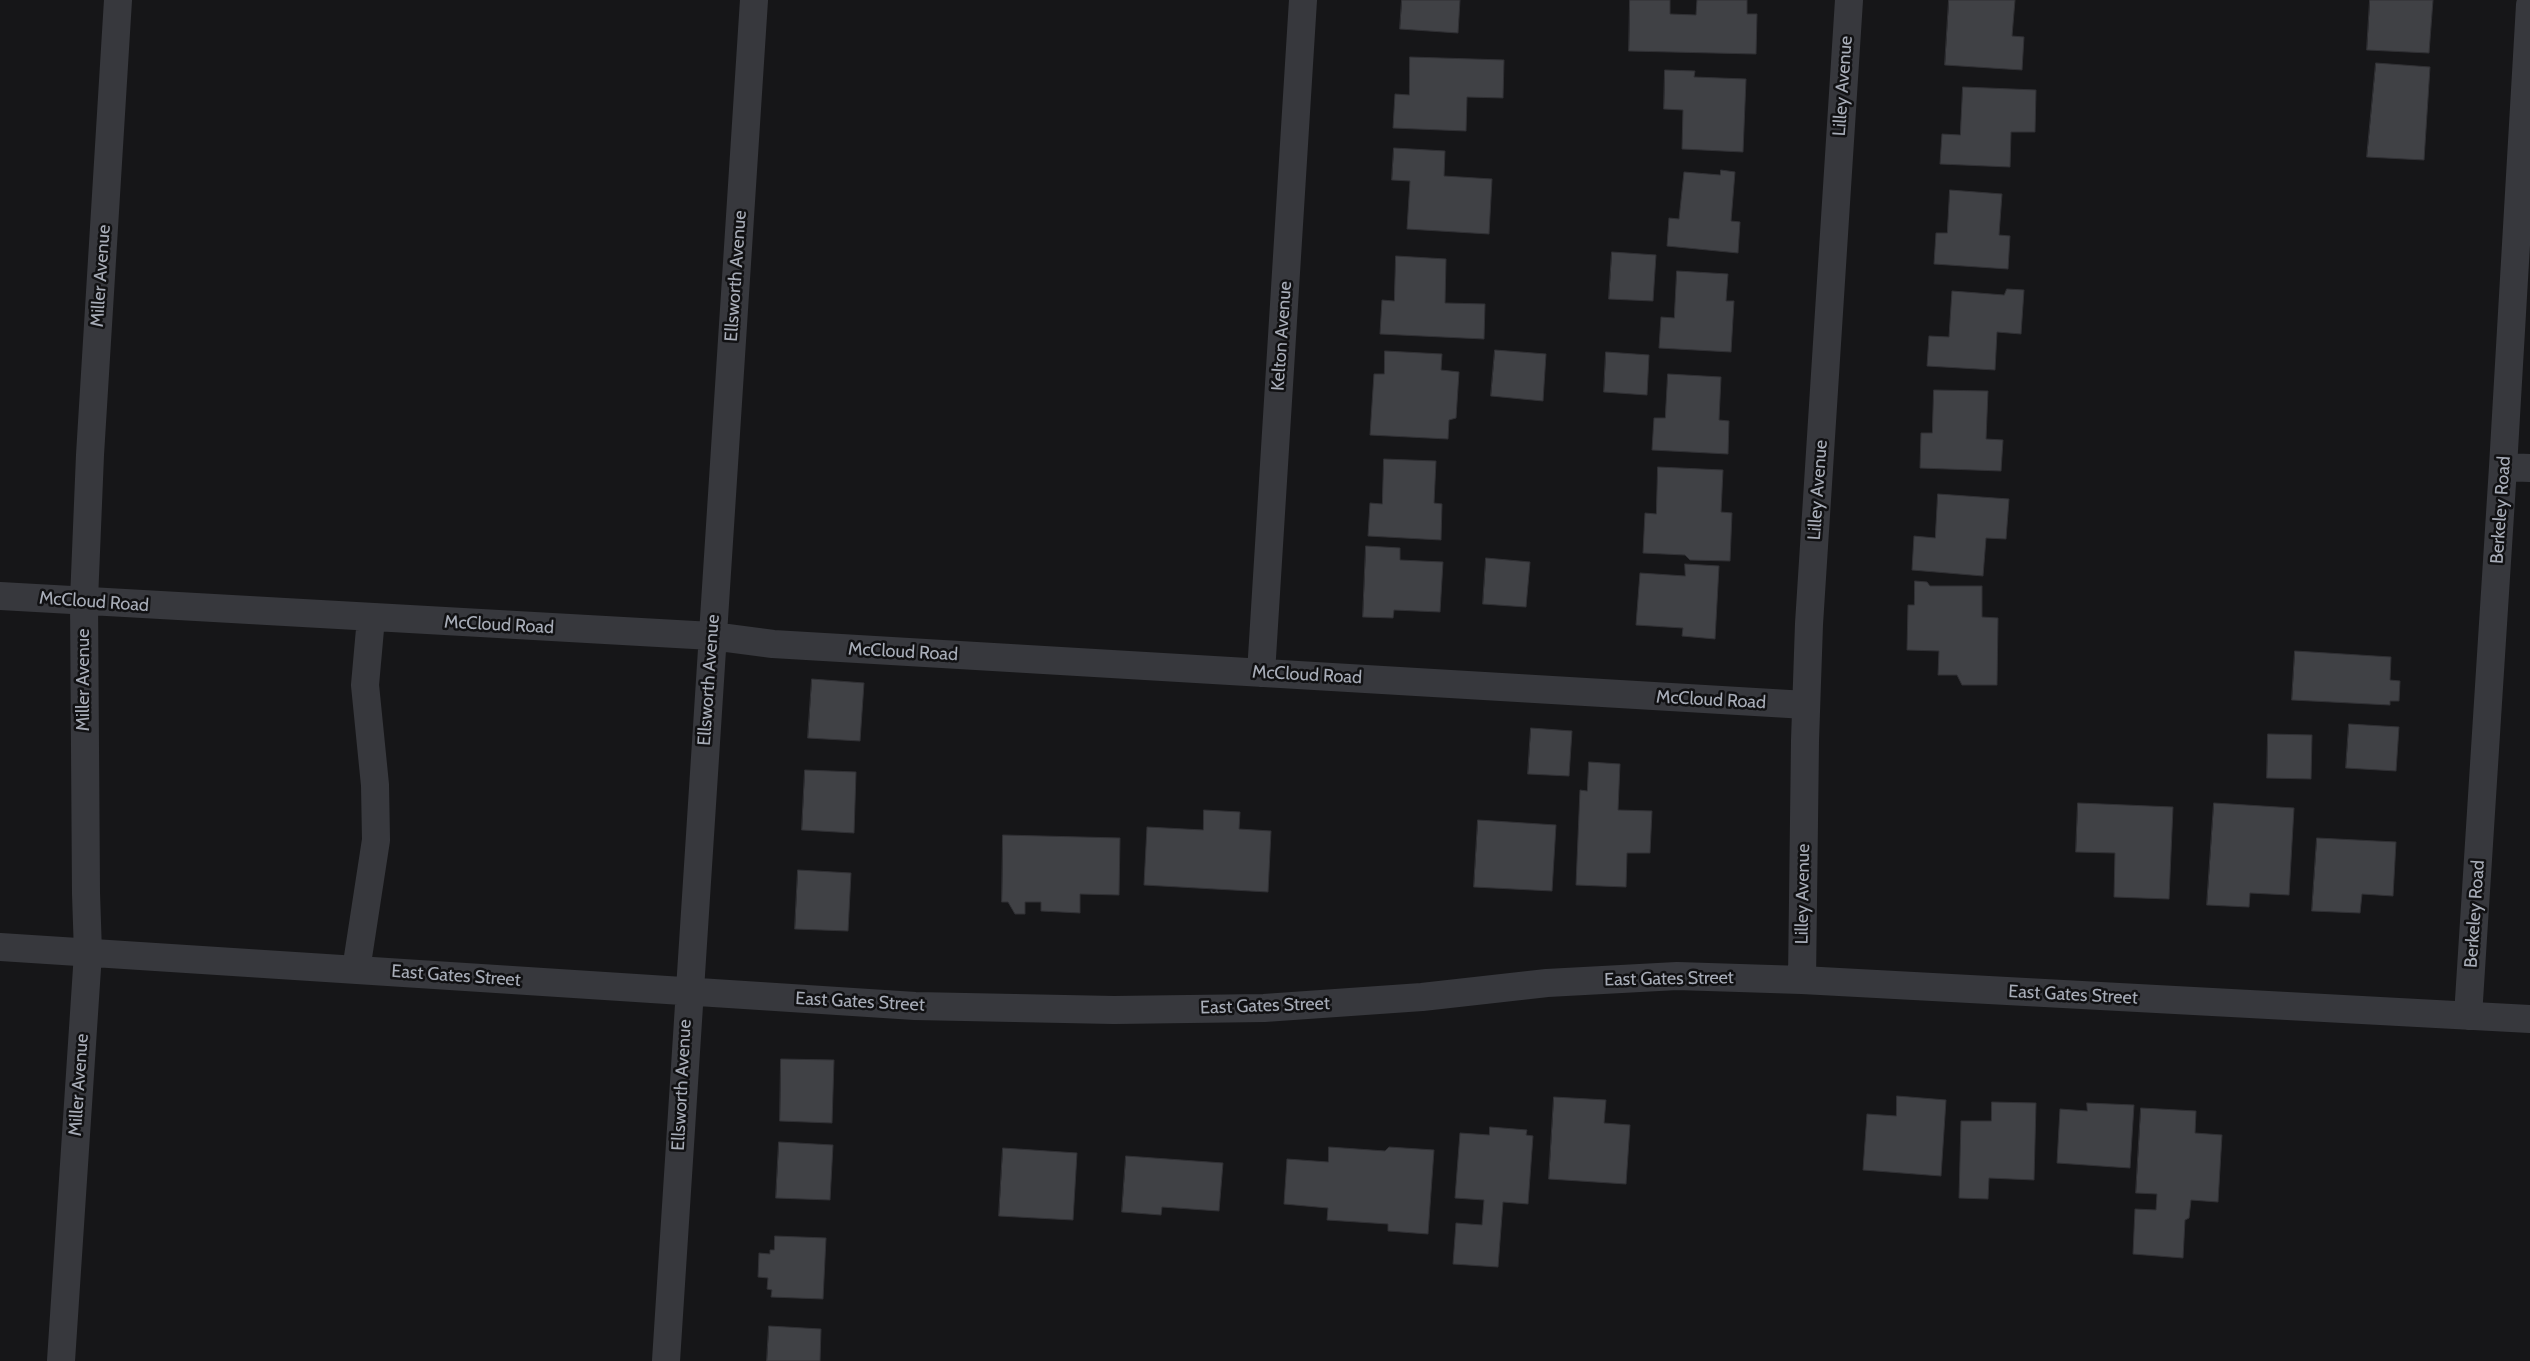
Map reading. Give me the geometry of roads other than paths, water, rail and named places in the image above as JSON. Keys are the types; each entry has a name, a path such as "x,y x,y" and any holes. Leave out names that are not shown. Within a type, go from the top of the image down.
{"street":[{"name":"Miller Avenue","path":"61,1361 88,953 84,600 90,455 118,0"},
{"name":"Ellsworth Avenue","path":"666,1361 688,991 754,0"},
{"name":"Kelton Avenue","path":"1261,673 1303,0"},
{"name":"Lilley Avenue","path":"1802,980 1806,705 1849,0"},
{"name":"Berkeley Road","path":"2468,1016 2517,468 2530,4"},
{"name":"McCloud Road","path":"0,596 712,636 773,644 1806,705"},
{"path":"356,970 376,840 374,785 365,685 372,618"},
{"name":"East Gates Street","path":"0,947 915,1006 1114,1010 1264,1008 1422,997 1547,983 1677,976 1802,980 2530,1019"}]}
